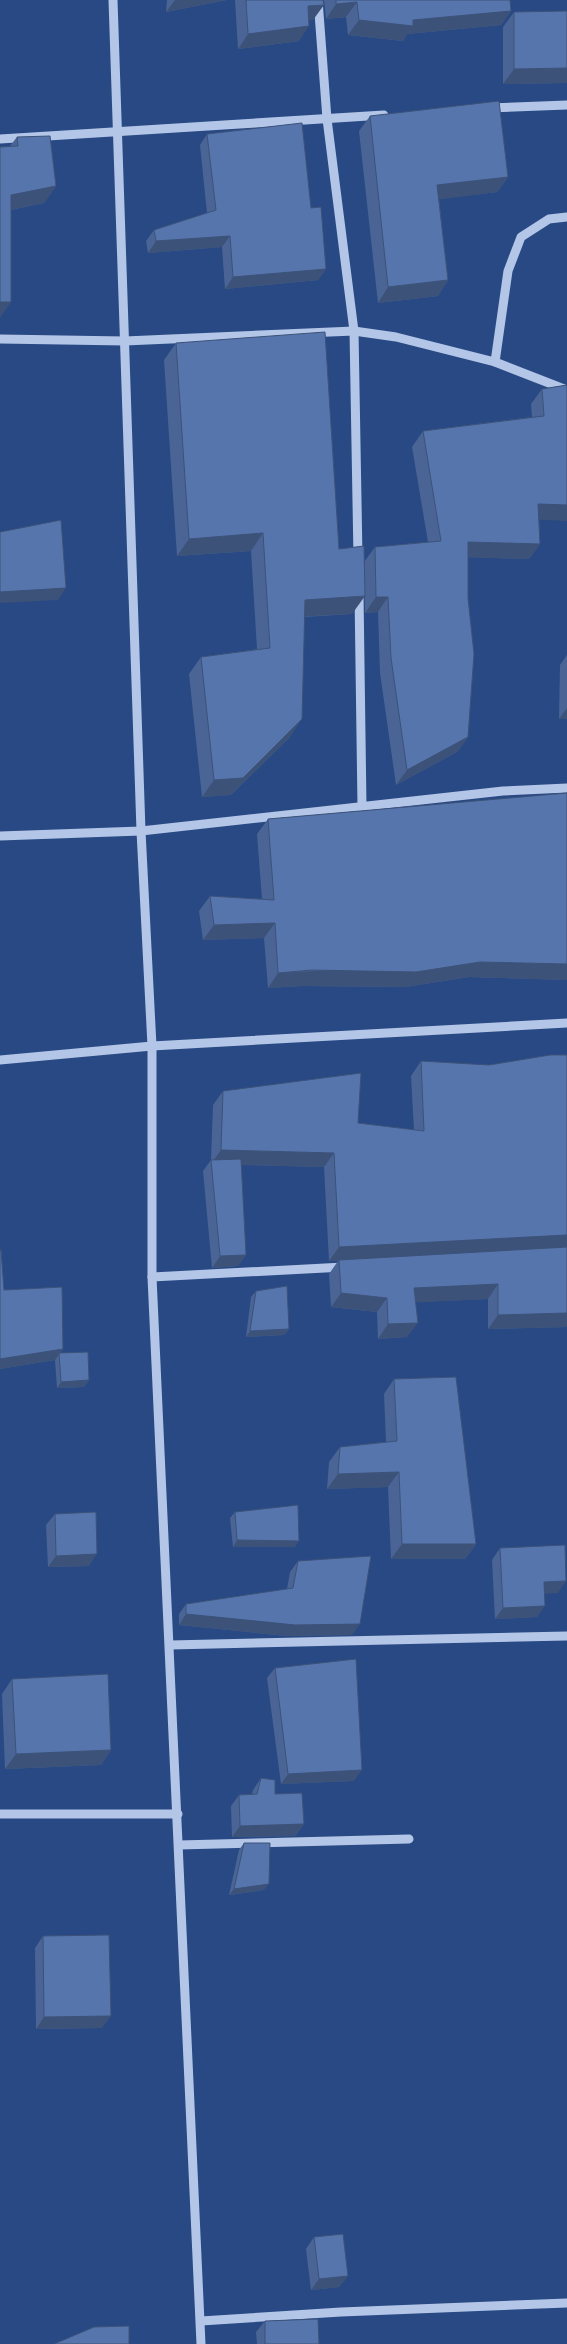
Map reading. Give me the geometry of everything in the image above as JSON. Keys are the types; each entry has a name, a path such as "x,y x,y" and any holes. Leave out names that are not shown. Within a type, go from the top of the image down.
{"street":[{"path":"113,0 141,831 152,1046 152,1277 201,2344"},
{"path":"318,0 327,118 354,331 358,569"},
{"path":"482,109 567,105"},
{"path":"0,139 395,114"},
{"path":"495,362 508,271 521,237 550,219 567,217"},
{"path":"0,339 125,341 354,331 396,337 495,362 567,390"},
{"path":"358,579 362,807"},
{"path":"0,836 141,831 503,791 567,788"},
{"path":"0,1060 152,1046 567,1023"},
{"path":"152,1277 350,1267"},
{"path":"170,1645 567,1636"},
{"path":"0,1814 178,1814"},
{"path":"178,1845 409,1839"},
{"path":"201,2321 341,2312 567,2303"}],"building":[{"path":"246,0 323,0 324,5 308,6 309,26 248,34"},
{"path":"336,0 510,0 511,11 413,20 413,26 359,20 357,2 336,4"},
{"path":"567,11 567,68 514,69 514,12"},
{"path":"499,101 508,177 437,185 448,280 388,287 370,116"},
{"path":"302,123 311,208 321,207 326,269 233,277 230,236 156,241 154,230 216,210 207,134"},
{"path":"50,136 56,186 11,195 11,302 0,302 0,147 18,146 17,137"},
{"path":"325,332 339,549 364,546 365,596 305,600 302,719 243,778 214,780 201,657 270,648 263,533 189,539 176,343"},
{"path":"567,385 567,505 538,504 540,544 468,542 468,598 474,654 468,737 407,770 391,658 388,597 376,597 375,547 441,541 423,431 544,416 542,389"},
{"path":"61,520 66,588 0,592 0,532"},
{"path":"567,793 567,964 480,962 416,972 312,970 278,973 275,923 214,925 210,896 274,900 268,819"},
{"path":"550,1055 567,1055 567,1235 339,1247 334,1153 221,1150 223,1091 361,1073 358,1123 424,1131 421,1061 489,1065"},
{"path":"241,1159 246,1255 220,1256 211,1160"},
{"path":"567,1247 567,1313 498,1315 498,1284 414,1288 418,1323 388,1324 387,1298 341,1293 339,1260"},
{"path":"0,1250 4,1290 62,1287 63,1349 0,1359"},
{"path":"287,1286 289,1329 250,1331 256,1291"},
{"path":"88,1352 89,1380 61,1382 59,1353"},
{"path":"456,1377 476,1544 402,1544 399,1472 338,1474 340,1447 397,1441 394,1379"},
{"path":"298,1505 299,1541 237,1540 235,1512"},
{"path":"96,1512 97,1554 56,1556 55,1514"},
{"path":"565,1545 566,1581 544,1582 545,1606 503,1608 500,1548"},
{"path":"371,1556 360,1624 295,1625 186,1614 186,1604 293,1588 298,1561"},
{"path":"356,1659 362,1770 288,1774 275,1668"},
{"path":"108,1674 111,1750 16,1754 12,1679"},
{"path":"261,1778 275,1780 275,1794 302,1793 304,1824 240,1826 239,1795 257,1794"},
{"path":"244,1843 270,1843 269,1884 234,1889"},
{"path":"109,1935 111,2016 44,2017 43,1936"},
{"path":"343,2234 348,2276 319,2279 314,2237"},
{"path":"318,2319 319,2344 265,2344 265,2321"},
{"path":"129,2326 129,2344 54,2344 94,2327"}]}
